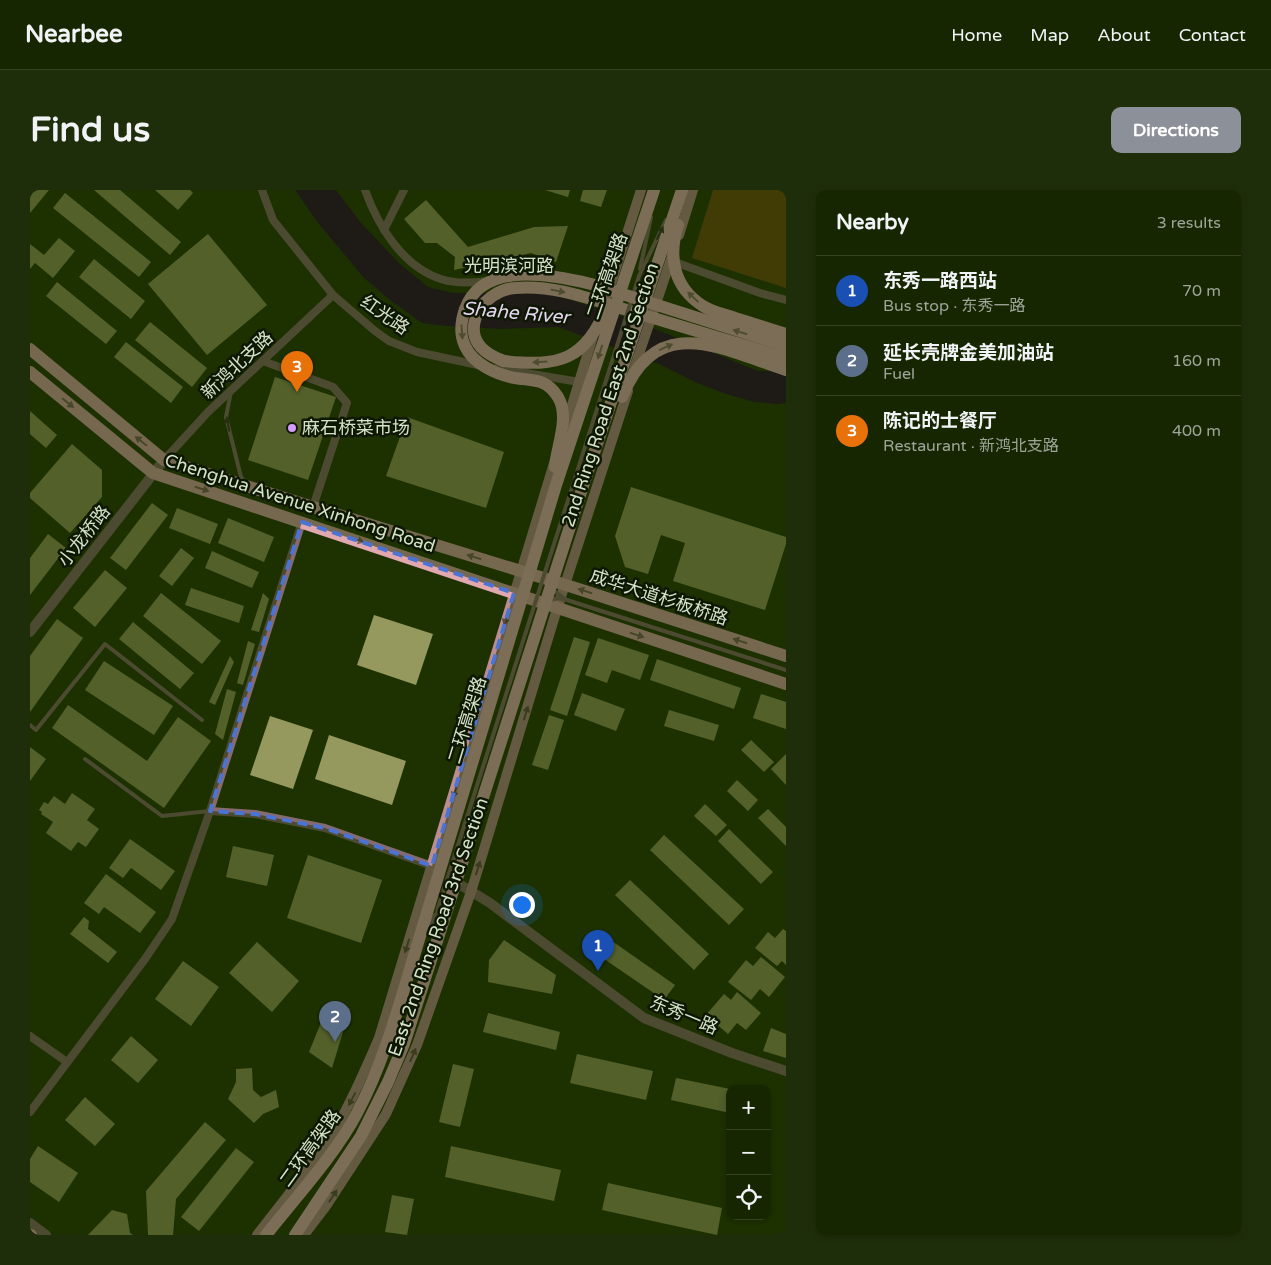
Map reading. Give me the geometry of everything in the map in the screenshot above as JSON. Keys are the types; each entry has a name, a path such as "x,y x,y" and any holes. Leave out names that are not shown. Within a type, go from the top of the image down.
{"highway":[{"name":"二环高架路","path":"266,1235 342,1138 357,1113 388,1045 556,485 627,269 656,190"},
{"name":"二环高架路","path":"296,1235 361,1136 388,1082 404,1044 579,499 681,190"},
{"path":"691,190 675,236 672,251 677,275 683,287 703,306 786,334"},
{"path":"627,269 609,300 606,307 601,321 586,344 562,360 530,363 504,360 494,357 483,349 475,338 474,323 478,312 486,300 499,292 513,288 540,288 572,294 600,302 609,305 619,308 684,327 786,358"},
{"path":"556,485 555,466 564,412 559,398 552,389 542,382 515,378 498,373 483,365 465,347 461,332 462,318 467,304 476,291 484,285 505,277 538,275 561,277 591,284 786,346"},
{"path":"599,442 634,371 645,360 672,344 683,342 706,344 786,370"}],"main road":[{"name":"2nd Ring Road East 2nd Section","path":"521,572 579,382 641,190"},
{"name":"2nd Ring Road East 2nd Section","path":"557,609 671,260 691,190"},
{"name":"Chenghua Avenue Xinhong Road","path":"30,349 164,460 521,572"},
{"name":"Chenghua Avenue Xinhong Road","path":"30,372 153,473 557,609"},
{"name":"成华大道杉板桥路","path":"521,572 566,584 786,656"},
{"name":"East 2nd Ring Road 3rd Section","path":"257,1235 298,1183 339,1122 363,1076 379,1038 521,572"},
{"name":"East 2nd Ring Road 3rd Section","path":"304,1235 326,1206 372,1136 397,1092 417,1045 470,892 557,609"},
{"path":"557,609 786,684"}],"street":[{"name":"红光路","path":"262,190 273,220 334,295 389,341 417,352 444,359 579,382"},
{"name":"光明滨河路","path":"365,190 384,230 406,258 423,271 442,280 472,283 525,278 551,279 607,295"},
{"path":"384,230 404,190"},
{"path":"671,260 766,295 786,300"},
{"name":"新鸿北支路","path":"164,460 208,412 334,295"},
{"path":"263,361 333,387 348,403 313,507"},
{"name":"小龙桥路","path":"30,632 164,460"},
{"path":"30,1112 145,959 172,918 210,811 302,522"},
{"path":"210,811 255,814 325,828 432,866"},
{"name":"东秀一路","path":"432,866 504,914 644,1018 732,1053 786,1071"},
{"path":"30,1036 67,1062"},
{"path":"30,1223 46,1235"}],"lane":[{"path":"412,966 438,908 639,276 656,190"},
{"path":"639,276 681,190"},
{"path":"232,390 226,418 241,476 248,487"},
{"path":"545,572 548,583 567,600"},
{"path":"531,614 544,602 567,600 786,670"},
{"path":"30,726 36,730 106,644 202,720"},
{"path":"85,759 162,816 210,811"},
{"path":"427,971 438,908"}],"highlighted area":[{"path":"302,522 514,593 432,866 325,828 255,814 210,811"}],"shaded area":[{"path":"713,190 786,190 786,288 692,258"}],"water":[{"name":"Shahe River","path":"295,190 336,190 362,224 399,263 428,287 453,293 552,294 631,319 758,371 772,371 786,367 786,403 754,402 723,393 695,382 659,364 558,327 500,329 422,323 364,278 318,223"}],"building":[{"path":"30,190 49,190 30,213"},
{"path":"94,190 120,190 181,242 170,255"},
{"path":"155,190 190,190 193,193 178,210"},
{"path":"545,190 570,190 568,197"},
{"path":"583,190 607,190 601,207 580,201"},
{"path":"65,193 151,262 139,277 53,208"},
{"path":"426,200 468,247 534,227 568,226 556,262 531,253 454,270 455,257 437,243 425,243 404,219"},
{"path":"208,234 267,305 207,355 148,284"},
{"path":"59,238 75,251 53,278 35,263 30,269 30,244 44,255"},
{"path":"94,259 145,301 131,319 79,277"},
{"path":"57,282 117,331 106,344 46,296"},
{"path":"150,322 207,368 192,387 135,340"},
{"path":"126,342 183,387 171,403 114,357"},
{"name":"麻石桥菜市场","path":"275,377 336,397 308,480 248,460"},
{"path":"30,411 57,435 46,448 30,434"},
{"path":"407,417 504,452 486,508 386,476"},
{"path":"72,444 102,470 102,497 70,533 30,498 30,493"},
{"path":"631,487 786,537 786,544 765,610 673,581 685,543 661,535 648,574 625,567 615,536"},
{"path":"152,503 168,515 126,570 110,558"},
{"path":"177,508 218,524 210,544 169,528"},
{"path":"228,518 274,537 264,562 218,543"},
{"path":"48,534 66,548 30,595 30,558"},
{"path":"181,548 194,558 172,586 159,576"},
{"path":"212,551 259,572 252,588 205,568"},
{"path":"105,570 127,588 95,627 73,608"},
{"path":"191,588 244,606 239,623 185,605"},
{"path":"161,593 221,641 202,664 143,616"},
{"path":"263,593 269,599 259,632 251,630"},
{"path":"374,615 433,634 416,685 357,665"},
{"path":"57,619 83,638 30,712 30,656"},
{"path":"133,622 194,673 180,689 119,639"},
{"path":"574,637 590,642 567,716 550,710"},
{"path":"598,638 649,655 640,680 612,670 607,683 585,675"},
{"path":"248,641 255,644 243,685 237,683"},
{"path":"230,656 234,662 215,705 209,702"},
{"path":"657,659 741,688 734,709 650,680"},
{"path":"104,661 173,706 154,735 85,690"},
{"path":"227,689 236,692 223,740 215,734"},
{"path":"582,693 625,709 616,731 574,715"},
{"path":"761,694 786,702 786,729 753,718"},
{"path":"68,705 147,761 178,717 211,741 164,808 52,728"},
{"path":"669,710 719,725 714,741 664,726"},
{"path":"549,715 564,720 548,770 532,765"},
{"path":"270,716 313,730 293,789 250,775"},
{"path":"329,735 406,761 392,805 315,779"},
{"path":"751,740 774,762 764,772 741,750"},
{"path":"30,747 46,759 30,781"},
{"path":"786,754 786,785 771,769"},
{"path":"737,780 758,800 748,811 727,791"},
{"path":"72,793 95,809 87,820 99,829 86,847 78,842 71,851 46,833 53,822 41,814 42,812 39,810 44,802 48,804 54,796 65,804"},
{"path":"705,804 727,825 716,836 694,816"},
{"path":"768,809 786,827 786,846 758,818"},
{"path":"729,829 773,872 761,884 718,841"},
{"path":"664,835 744,909 729,925 650,850"},
{"path":"130,839 175,871 161,890 131,868 123,878 109,868"},
{"path":"233,846 274,855 267,886 226,877"},
{"path":"308,855 382,880 361,943 287,918"},
{"path":"106,874 156,912 140,933 104,907 99,914 84,903"},
{"path":"630,880 709,954 694,970 615,895"},
{"path":"84,917 89,921 88,929 117,952 108,963 70,934"},
{"path":"783,929 786,931 786,965 782,961 777,966 755,948 768,932 775,938"},
{"path":"599,932 675,985 664,1000 588,948"},
{"path":"504,940 556,975 552,994 488,982 489,960"},
{"path":"257,942 299,981 272,1012 229,973"},
{"path":"761,957 785,977 769,997 760,989 751,1000 728,982 746,960 753,966"},
{"path":"183,961 219,987 191,1026 155,999"},
{"path":"737,992 761,1013 746,1030 737,1023 728,1034 706,1015 724,994 731,1000"},
{"path":"329,1003 350,1009 332,1068 309,1052"},
{"path":"488,1013 560,1032 556,1050 483,1032"},
{"path":"771,1028 786,1034 786,1058 763,1051"},
{"path":"131,1036 158,1060 138,1083 111,1060"},
{"path":"577,1054 653,1071 646,1100 570,1083"},
{"path":"453,1064 474,1069 460,1127 439,1122"},
{"path":"252,1068 253,1090 261,1097 276,1090 279,1107 263,1114 254,1123 228,1099 236,1082 236,1069"},
{"path":"676,1078 726,1088 726,1112 671,1100"},
{"path":"85,1097 115,1124 95,1146 65,1120"},
{"path":"205,1122 226,1140 176,1199 173,1235 148,1235 146,1191"},
{"path":"38,1146 78,1173 59,1202 30,1182 30,1159"},
{"path":"451,1146 561,1170 554,1201 445,1177"},
{"path":"236,1148 254,1162 199,1231 181,1217"},
{"path":"608,1183 722,1208 717,1235 602,1210"},
{"path":"392,1195 414,1199 407,1235 385,1232"},
{"path":"112,1210 127,1214 130,1233 133,1235 88,1235"}],"place":[{"name":"陈记的士餐厅","path":"297,392"},
{"name":"麻石桥菜市场","path":"292,428"},
{"name":"东秀一路西站","path":"598,971"},
{"name":"延长壳牌金美加油站","path":"335,1042"}]}
